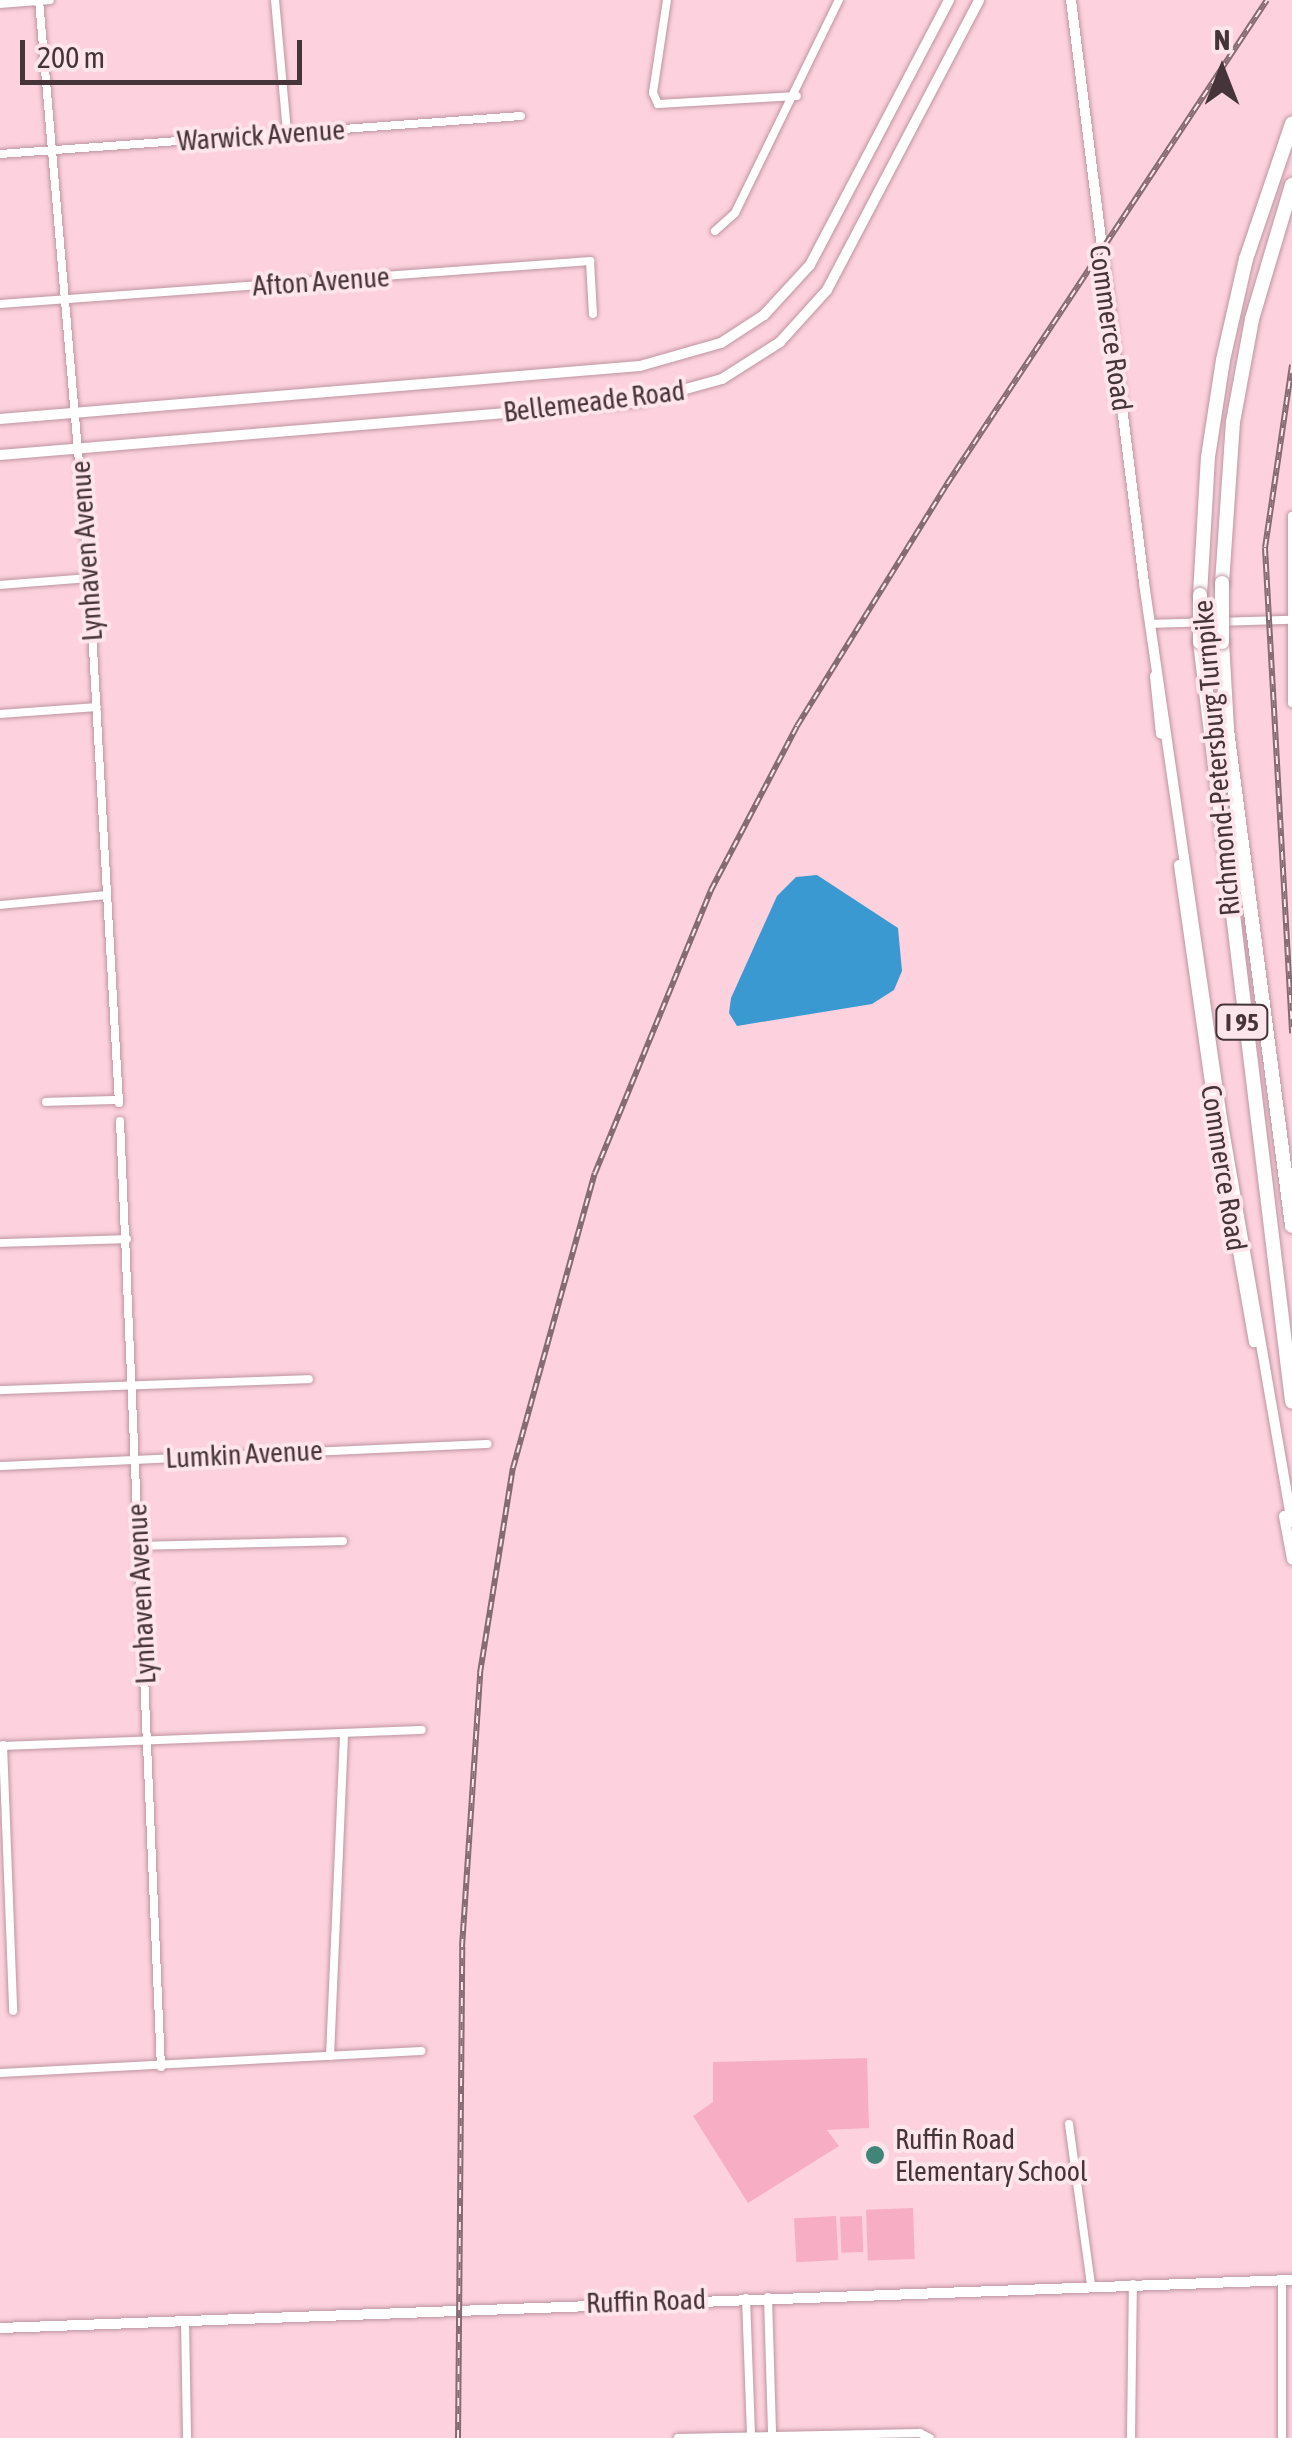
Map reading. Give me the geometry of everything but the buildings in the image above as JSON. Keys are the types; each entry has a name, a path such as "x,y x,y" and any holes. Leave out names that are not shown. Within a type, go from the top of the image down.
{"highway":[{"name":"Richmond-Petersburg Turnpike","path":"1292,124 1246,259 1223,360 1208,457 1200,595 1200,642 1292,1400"},
{"name":"Richmond-Petersburg Turnpike","path":"1292,185 1252,319 1233,422 1222,583 1230,749 1292,1226"}],"main road":[{"name":"Bellemeade Road","path":"0,419 640,366 722,342 764,315 810,265 949,0"},
{"name":"Bellemeade Road","path":"0,455 638,402 730,375 785,336 827,290 980,0"},
{"name":"Commerce Road","path":"1071,0 1151,624 1222,1118 1292,1522"},
{"name":"Commerce Road","path":"1156,655 1204,1049 1292,1559"},
{"name":"Ruffin Road","path":"0,2328 1091,2284 1287,2281"}],"street":[{"name":"Lynhaven Avenue","path":"39,0 88,578 119,1101 46,1102"},
{"path":"0,4 50,0"},
{"path":"275,0 287,133"},
{"path":"668,0 654,100 665,105 797,96"},
{"path":"716,231 735,212 797,96 840,0"},
{"name":"Warwick Avenue","path":"0,154 521,116"},
{"name":"Afton Avenue","path":"0,304 590,261 593,314"},
{"path":"1292,516 1287,620 1292,703"},
{"path":"0,585 88,578"},
{"path":"1151,624 1287,620"},
{"path":"0,714 97,707"},
{"path":"0,905 106,895"},
{"name":"Lynhaven Avenue","path":"120,1121 161,2067"},
{"path":"0,1242 127,1239"},
{"path":"0,1390 308,1379"},
{"name":"Lumkin Avenue","path":"0,1466 66,1468 135,1459 488,1444"},
{"path":"139,1546 343,1541"},
{"path":"13,2011 2,1746 422,1730"},
{"path":"330,2056 344,1734"},
{"path":"0,2073 421,2051"},
{"path":"1069,2124 1091,2284"},
{"path":"1282,2438 1287,2281"},
{"path":"1131,2438 1133,2284"},
{"path":"768,2297 772,2435"},
{"path":"746,2298 752,2435"},
{"path":"185,2321 187,2438"},
{"path":"678,2438 930,2438"}],"shaded area":[{"path":"867,2058 869,2128 827,2130 839,2146 748,2203 693,2116 713,2102 713,2062"},
{"path":"913,2208 915,2259 868,2261 866,2210"},
{"path":"836,2216 838,2260 796,2262 794,2218"},
{"path":"862,2216 863,2252 841,2253 840,2217"}],"water":[{"path":"817,875 898,928 902,971 894,990 872,1004 737,1026 729,1013 731,998 777,896 796,877"}],"railway":[{"path":"458,2438 462,1947 480,1673 513,1468 595,1173 711,890 797,726 947,484 1267,0"},
{"path":"1292,365 1265,548 1292,1033"}],"place":[{"name":"Ruffin Road Elementary School","path":"875,2155"}]}
